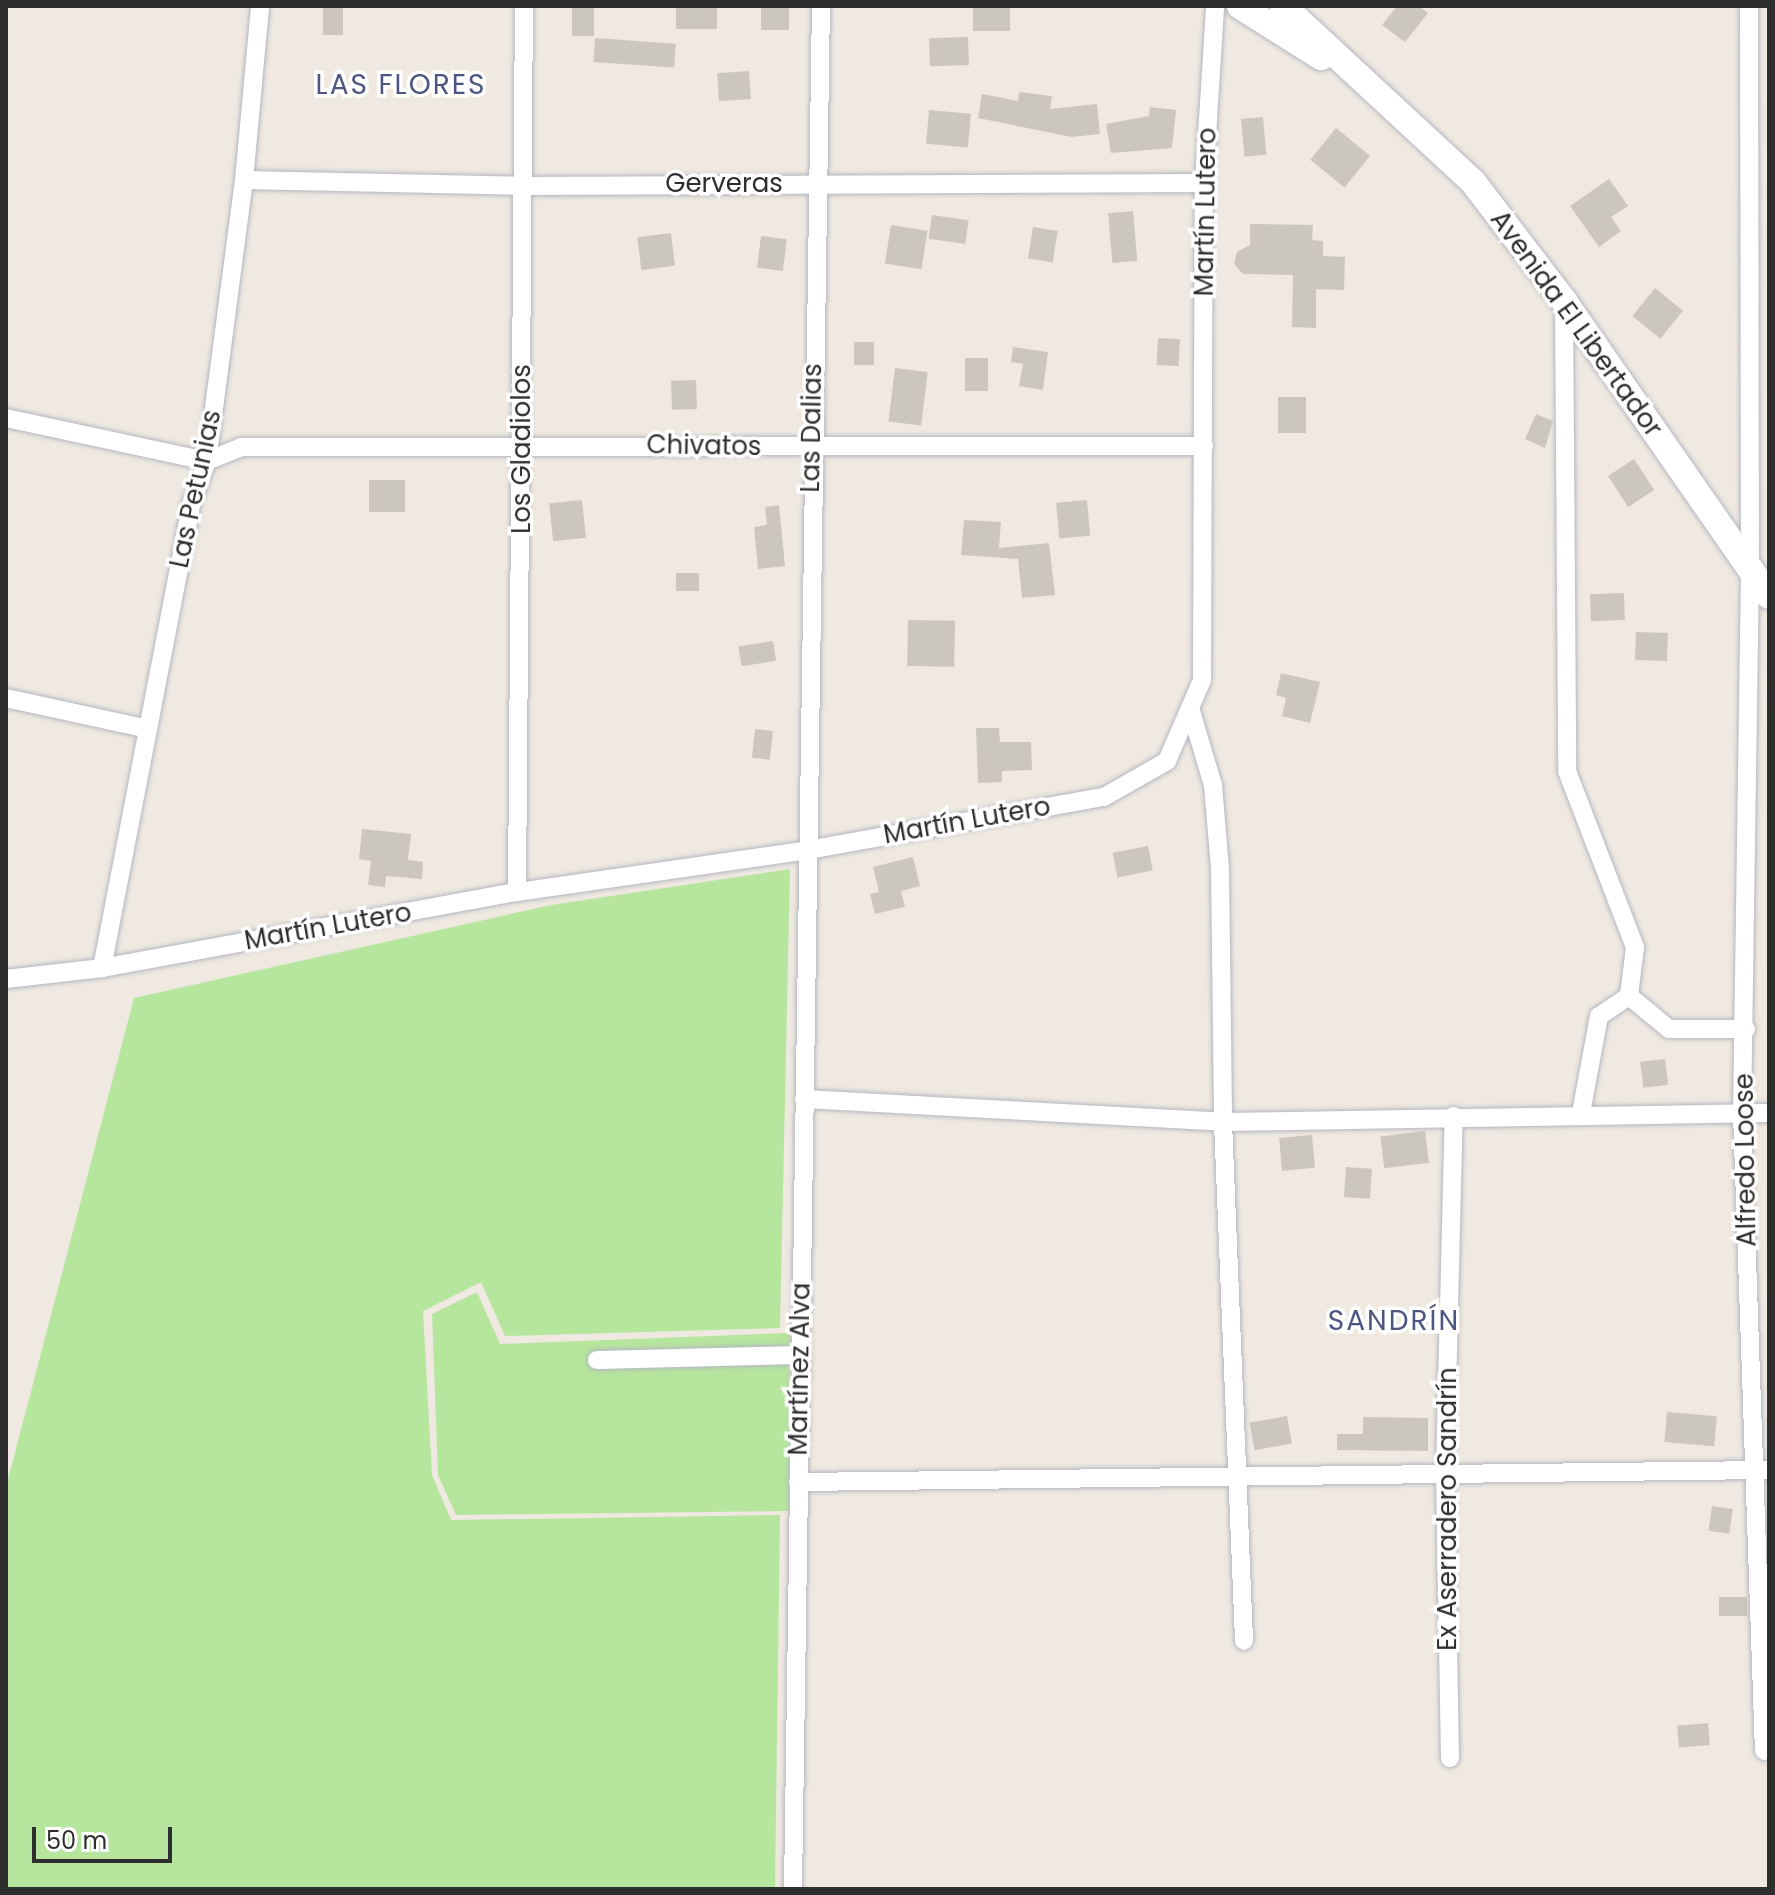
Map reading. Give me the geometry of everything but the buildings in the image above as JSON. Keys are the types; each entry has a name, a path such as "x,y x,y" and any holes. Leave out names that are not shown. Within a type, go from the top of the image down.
{"main road":[{"name":"Avenida El Libertador","path":"1240,6 1355,77"},
{"name":"Avenida El Libertador","path":"1283,6 1355,77 1473,182 1564,301 1769,596"}],"street":[{"name":"Las Petunias","path":"102,968 192,502 207,461 244,180 260,6"},
{"name":"Los Gladiolos","path":"517,892 523,444 521,186 524,6"},
{"name":"Las Dalias","path":"808,850 811,448 821,6"},
{"name":"Martín Lutero","path":"6,979 102,968 517,892 808,850 1104,797 1167,761 1202,680 1204,183 1215,6"},
{"name":"Alfredo Loose","path":"1749,6 1750,570 1746,1029 1742,1113 1761,1470 1764,1751"},
{"name":"Gerveras","path":"244,180 521,186 1204,183"},
{"path":"1564,301 1567,771 1635,947 1629,996 1599,1016 1581,1113"},
{"path":"6,418 207,461"},
{"name":"Chivatos","path":"207,461 241,447 523,444 811,448 1204,446"},
{"path":"6,698 148,729"},
{"path":"1190,708 1214,799 1223,1122 1244,1641"},
{"name":"Martínez Alva","path":"793,1889 808,850"},
{"path":"1629,996 1669,1029 1746,1029"},
{"path":"804,1099 1223,1122 1454,1116 1539,1118 1581,1113 1769,1113"},
{"name":"Ex Aserradero Sandrín","path":"1450,1758 1445,1472 1454,1116"},
{"path":"597,1360 800,1355"},
{"path":"798,1482 1237,1474 1761,1470"}],"green space":[{"path":"790,869 780,1328 505,1336 481,1282 423,1311 432,1475 451,1520 780,1515 775,1889 6,1889 6,1487 134,998 551,905"},
{"path":"477,1292 500,1344 790,1333 789,1511 456,1515 438,1475 432,1314"}],"district":[{"name":"LAS FLORES","path":"401,85"},
{"name":"SANDRÍN","path":"1394,1321"}]}
